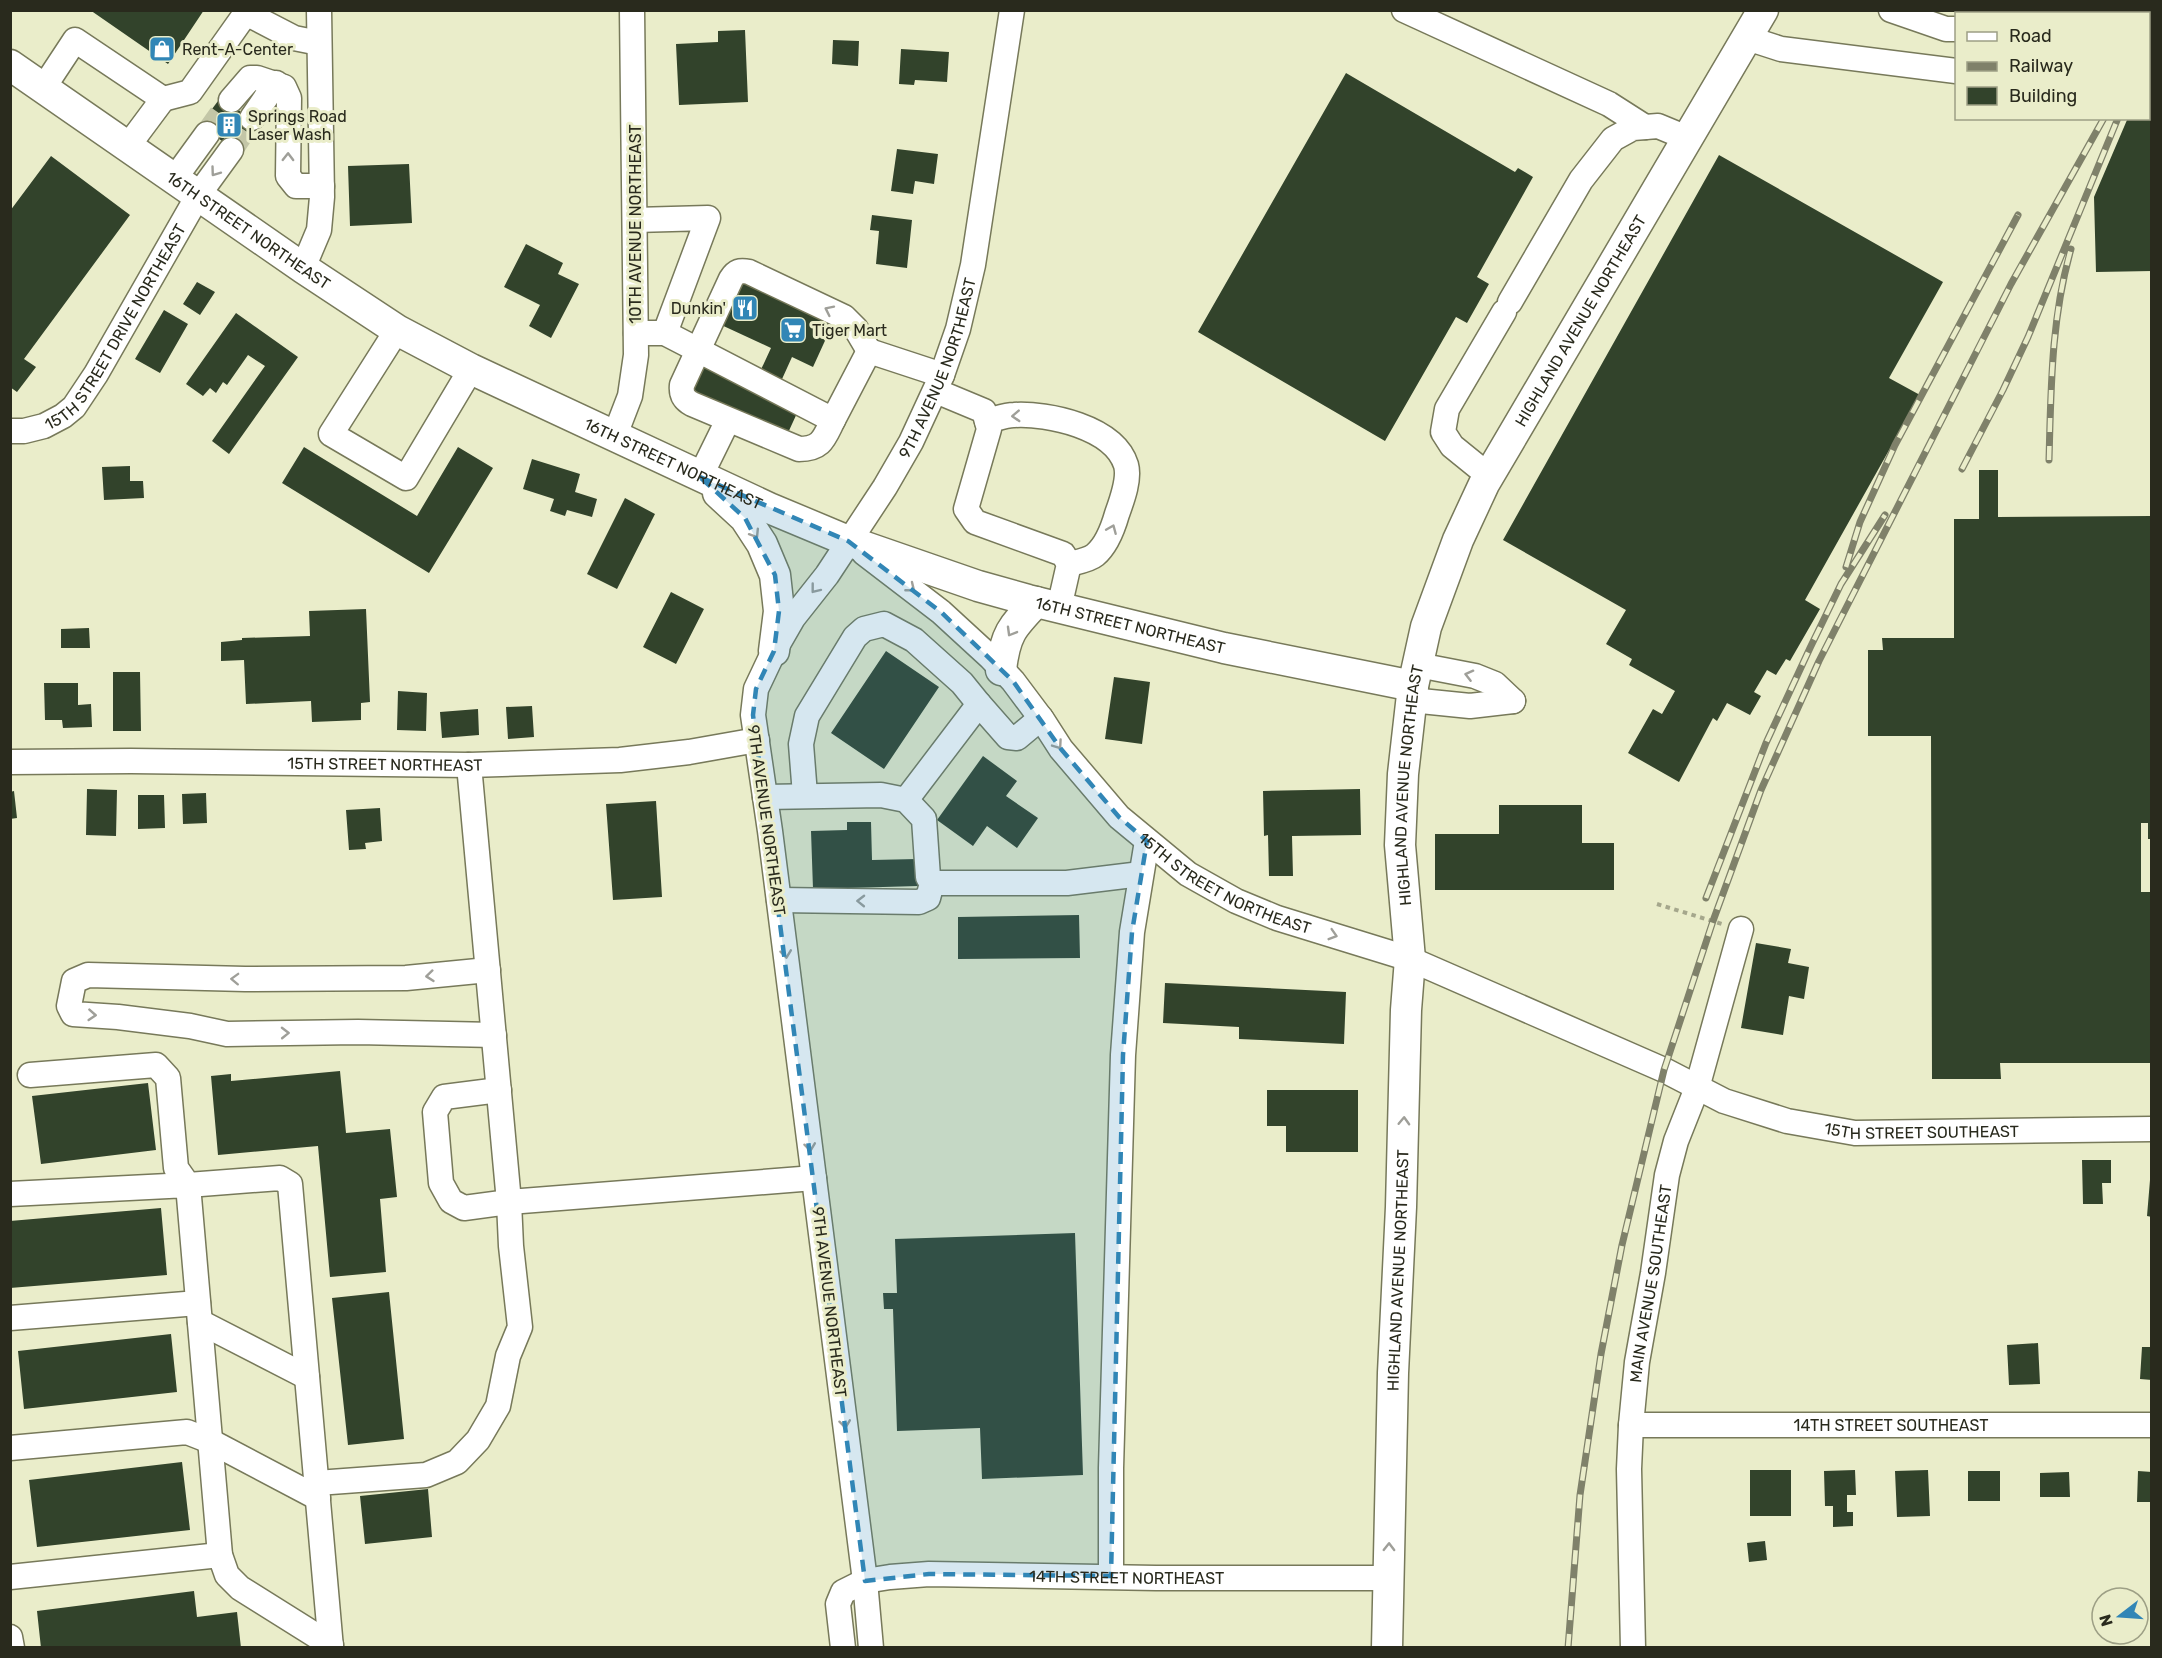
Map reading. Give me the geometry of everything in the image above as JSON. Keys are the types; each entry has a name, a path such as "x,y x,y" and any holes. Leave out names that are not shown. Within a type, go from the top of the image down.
{"main road":[{"name":"HIGHLAND AVENUE NORTHEAST","path":"1387,1647 1393,1373 1404,1119 1406,1010 1410,959 1400,845 1403,774 1414,684 1426,627 1458,540 1489,476 1763,10"},
{"name":"16TH STREET NORTHEAST","path":"10,64 303,268 398,330 471,369 700,477 848,541 978,586 1224,648 1414,684"},
{"path":"700,477 745,518 762,544 775,575 779,611 774,651"},
{"path":"1002,670 1007,638 1015,624 1048,605"}],"street":[{"path":"303,268 319,230 322,186 319,10"},
{"name":"10TH AVENUE NORTHEAST","path":"615,435 630,396 636,355 632,10"},
{"name":"9TH AVENUE NORTHEAST","path":"871,1647 865,1581 779,900 753,715 756,689 774,651 793,618 827,575 885,487 911,442 939,383 958,329 973,265 1012,10"},
{"path":"1404,10 1609,104 1645,127"},
{"path":"1891,10 1949,23"},
{"path":"128,146 163,99 190,92 246,12 294,38 320,43"},
{"path":"1747,38 1781,49 1955,71"},
{"path":"44,87 75,40 163,99"},
{"path":"231,100 250,78 276,83 284,87 289,98 289,180 296,186 322,186"},
{"path":"252,118 276,83"},
{"path":"1489,476 1452,446 1443,432 1447,409 1581,180 1613,139 1633,128 1658,126 1687,138"},
{"path":"187,186 207,134"},
{"path":"187,186 231,150"},
{"name":"15TH STREET DRIVE NORTHEAST","path":"10,431 24,431 44,426 74,407 96,374 187,186"},
{"path":"634,220 708,218 665,333"},
{"path":"869,351 820,444 811,448 799,449 692,404 682,396 682,385 731,279 740,270 749,272 844,317 856,329 869,351 939,383 984,411 989,429 966,509 975,522 1063,554 1069,564"},
{"path":"398,330 331,434 406,478 471,369"},
{"path":"636,333 665,333 833,420"},
{"path":"987,421 1013,415 1050,416 1083,427 1110,441 1120,452 1127,467 1124,496 1110,535 1095,555 1069,564 1048,605"},
{"path":"700,477 728,420"},
{"name":"15TH STREET NORTHEAST","path":"848,541 941,612 1002,670 1041,718 1061,749 1119,817 1188,874 1236,901 1277,918 1410,959 1664,1070 1697,1088"},
{"path":"805,795 801,744 807,716 855,637 864,629 884,624 914,640 962,683 1008,737 1017,738 1041,718"},
{"path":"906,800 979,704"},
{"name":"15TH STREET NORTHEAST","path":"10,762 131,760 469,765 620,760 689,752 757,740"},
{"path":"10,1448 187,1432 317,1490 426,1475 457,1462 478,1440 498,1406 508,1356 520,1327 469,765"},
{"path":"765,797 881,795 906,800 924,819 928,877 925,893"},
{"path":"1111,1576 1111,1468 1123,1055 1132,932 1147,841"},
{"path":"779,900 1068,883 1141,874"},
{"name":"MAIN AVENUE SOUTHEAST","path":"1633,1647 1629,1469 1637,1362 1667,1175 1676,1141 1697,1088 1741,929"},
{"path":"488,970 406,978 245,979 88,975 74,981 69,1006 73,1014 128,1018 226,1034 358,1032 494,1035"},
{"path":"30,1075 156,1065 168,1078 176,1168 188,1185 220,1555 227,1575 240,1588 331,1646"},
{"name":"15TH STREET SOUTHEAST","path":"1697,1088 1724,1101 1787,1121 1856,1133 2151,1129"},
{"path":"499,1089 444,1097 435,1112 441,1183 451,1201 464,1208 509,1202 814,1178"},
{"path":"10,1194 280,1178 290,1184 331,1646"},
{"path":"10,1318 199,1312 307,1377"},
{"name":"14TH STREET SOUTHEAST","path":"1631,1425 2151,1425"},
{"path":"10,1577 220,1555"},
{"name":"14TH STREET NORTHEAST","path":"865,1581 929,1574 1388,1578"},
{"path":"843,1647 838,1604 843,1592 865,1581"},
{"path":"10,1637 12,1647"}],"path":[{"path":"1657,904 1741,929"}],"highlighted area":[{"path":"700,477 848,541 941,612 1013,681 1061,749 1119,817 1147,841 1132,932 1123,1055 1111,1576 929,1574 865,1581 753,715 756,689 774,651 779,611 775,575 745,518"}],"building":[{"name":"Rent-A-Center","path":"90,10 204,10 168,64"},
{"path":"745,30 748,102 679,105 676,44 718,42 718,31"},
{"path":"833,40 859,41 858,66 832,64"},
{"path":"901,49 949,52 947,82 915,80 914,85 899,84"},
{"path":"1346,73 1515,172 1518,168 1533,177 1477,277 1489,284 1467,323 1456,317 1385,441 1198,332"},
{"name":"Springs Road Laser Wash","path":"221,97 257,124 237,152 200,125"},
{"path":"2152,119 2152,271 2096,272 2094,197 2127,120"},
{"path":"897,149 938,154 934,184 915,181 913,194 891,191"},
{"path":"1719,155 1943,282 1889,378 1920,395 1805,600 1820,609 1790,661 1786,659 1776,675 1767,670 1754,692 1761,696 1750,715 1727,703 1717,721 1713,718 1679,782 1628,753 1653,709 1662,714 1675,691 1629,665 1632,659 1606,644 1626,610 1503,540"},
{"path":"51,156 130,215 24,359 36,367 17,392 10,387 10,211"},
{"path":"409,164 412,223 350,226 348,166"},
{"path":"872,215 912,220 907,268 876,264 879,231 870,230"},
{"path":"526,244 563,263 558,274 579,284 551,338 529,326 540,305 504,287"},
{"path":"738,277 834,321 813,367 792,357 773,399 798,411 787,435 692,391 703,367 752,389 771,348 717,323"},
{"path":"197,282 215,292 200,315 183,304"},
{"path":"164,310 188,324 160,373 135,359"},
{"path":"236,313 298,357 229,454 212,441 265,366 248,355 227,385 223,382 216,393 210,388 203,396 186,384"},
{"path":"304,447 417,516 458,447 493,468 429,573 282,483"},
{"path":"532,459 580,474 575,492 597,499 592,517 567,510 565,516 550,511 554,499 523,489"},
{"path":"130,466 130,481 143,481 144,498 104,500 102,467"},
{"path":"1979,470 1998,470 1998,517 2152,516 2152,839 2148,839 2148,823 2141,823 2141,892 2152,892 2152,1063 2000,1063 2001,1079 1932,1079 1931,736 1868,736 1868,650 1883,650 1882,638 1954,638 1954,519 1979,519"},
{"path":"625,498 655,514 617,589 587,574"},
{"path":"671,592 704,609 676,664 643,647"},
{"path":"366,609 370,702 361,703 361,720 312,722 311,701 246,704 244,660 221,661 221,642 242,640 242,638 310,636 309,611"},
{"path":"89,628 90,648 61,648 61,629"},
{"path":"886,651 939,687 884,769 831,733"},
{"path":"113,672 140,672 141,731 113,731"},
{"path":"1114,677 1150,682 1142,744 1105,739"},
{"path":"44,683 78,683 78,705 91,704 92,727 63,728 62,720 45,720"},
{"path":"398,691 427,693 426,731 397,730"},
{"path":"532,706 534,737 508,739 506,707"},
{"path":"478,709 479,735 442,738 440,712"},
{"path":"983,756 1017,781 1006,796 1038,818 1017,848 987,826 973,846 937,820"},
{"path":"87,789 117,790 116,836 86,835"},
{"path":"1360,789 1361,835 1292,836 1293,876 1269,876 1268,835 1264,836 1263,791"},
{"path":"14,791 17,818 10,819 10,792"},
{"path":"206,793 207,823 183,824 182,794"},
{"path":"138,795 164,795 165,828 138,829"},
{"path":"656,801 662,897 613,900 606,804"},
{"path":"1499,805 1582,805 1582,843 1614,843 1614,890 1435,890 1435,834 1499,834"},
{"path":"380,808 382,841 365,843 366,849 349,850 346,810"},
{"path":"847,822 871,822 872,860 917,859 918,886 813,889 811,831 847,830"},
{"path":"1079,915 1080,958 958,959 958,917"},
{"path":"1756,943 1791,949 1788,963 1809,967 1804,999 1789,996 1783,1035 1741,1028"},
{"path":"1165,983 1346,992 1344,1044 1239,1039 1239,1027 1163,1023"},
{"path":"340,1071 346,1133 390,1129 397,1197 380,1199 386,1272 330,1277 318,1146 218,1155 211,1076 231,1074 231,1081"},
{"path":"148,1083 156,1150 41,1164 32,1096"},
{"path":"1267,1090 1358,1090 1358,1152 1286,1152 1286,1126 1267,1126"},
{"path":"2082,1160 2111,1160 2111,1183 2102,1183 2103,1204 2083,1204"},
{"path":"2150,1180 2152,1180 2152,1217 2147,1216"},
{"path":"161,1208 167,1275 10,1288 10,1221"},
{"path":"1075,1233 1083,1475 982,1479 980,1428 897,1431 893,1309 884,1309 883,1293 897,1293 895,1239"},
{"path":"389,1292 404,1439 348,1445 332,1298"},
{"path":"171,1334 177,1392 24,1409 18,1351"},
{"path":"2038,1343 2040,1384 2009,1385 2007,1345"},
{"path":"2142,1347 2152,1347 2152,1380 2140,1379"},
{"path":"182,1462 190,1530 37,1547 29,1480"},
{"path":"1750,1470 1791,1470 1791,1516 1750,1516"},
{"path":"1855,1470 1856,1495 1847,1495 1847,1512 1853,1512 1853,1526 1833,1527 1833,1506 1825,1506 1824,1471"},
{"path":"1928,1470 1930,1516 1897,1517 1895,1471"},
{"path":"1968,1471 2000,1471 2000,1501 1968,1501"},
{"path":"2138,1471 2152,1472 2152,1502 2137,1502"},
{"path":"2069,1472 2070,1497 2040,1497 2040,1473"},
{"path":"428,1489 432,1537 365,1544 360,1496"},
{"path":"1765,1541 1767,1560 1749,1562 1747,1543"},
{"path":"194,1591 197,1617 237,1612 241,1648 41,1648 37,1611"}],"tunnel":[{"path":"207,134 231,100"},
{"path":"231,150 252,118"}],"railway":[{"path":"2150,34 2152,30"},
{"path":"1568,1648 1580,1495 1601,1354 1622,1245 1664,1070 1713,921 1761,790 1819,661 2011,284 2103,120"},
{"path":"1962,469 2028,337 2117,120"},
{"path":"1846,567 1860,522 1895,445 2018,215"},
{"path":"2049,460 2056,328 2064,275 2071,249"},
{"path":"1706,898 1766,743 1810,648 1841,584 1885,515"}],"place":[{"name":"Rent-A-Center","path":"162,49"},
{"name":"Springs Road Laser Wash","path":"229,125"},
{"name":"Dunkin'","path":"745,308"},
{"name":"Tiger Mart","path":"793,330"}]}
